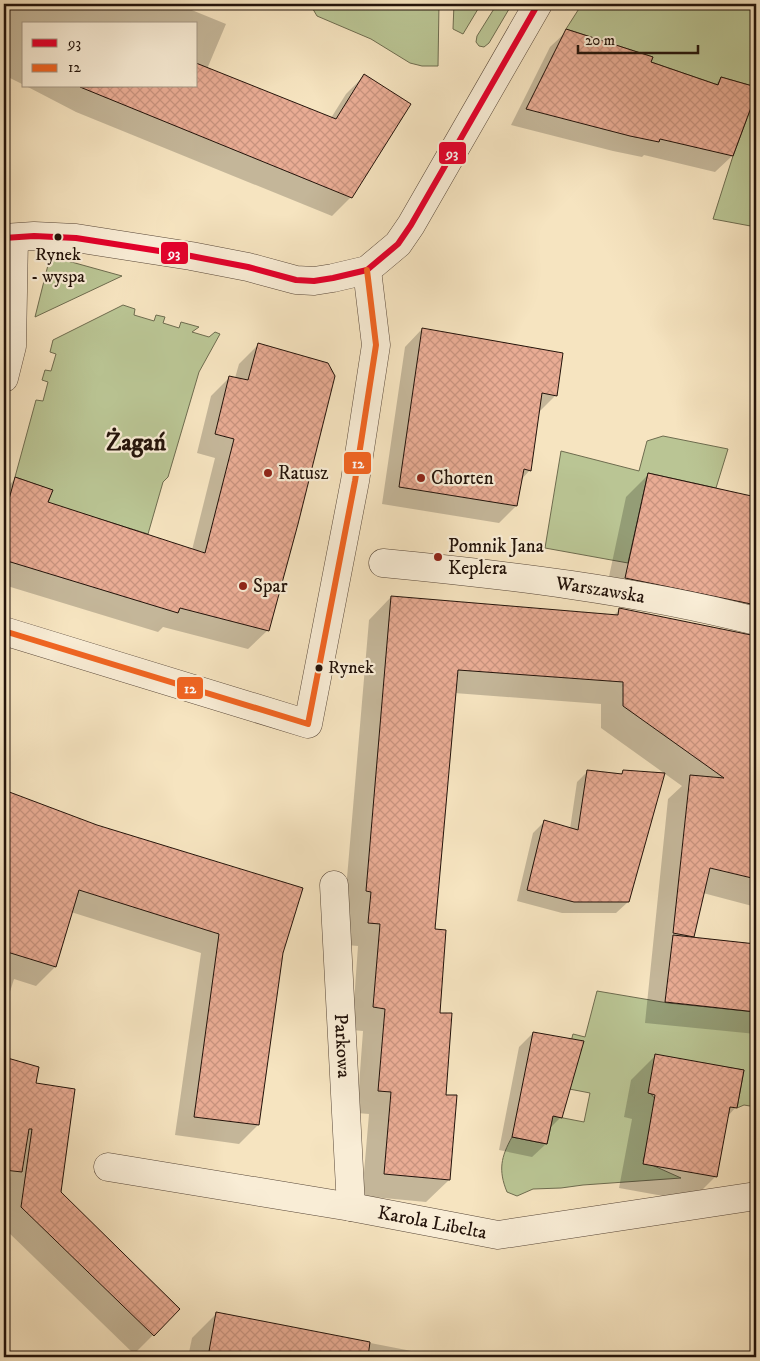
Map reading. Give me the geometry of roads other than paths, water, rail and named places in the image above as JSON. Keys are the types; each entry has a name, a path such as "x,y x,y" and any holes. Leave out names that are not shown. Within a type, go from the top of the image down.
{"street":[{"path":"4,378 12,346 9,238 34,236 76,238 191,256 248,267 296,280 314,281 367,270 398,244 411,225 538,4"},
{"path":"4,631 308,724 355,481 376,345 367,270"},
{"name":"Warszawska","path":"383,562 504,575 618,592 694,605 756,621"},
{"name":"Parkowa","path":"334,885 350,1207"},
{"name":"Karola Libelta","path":"108,1167 350,1207 498,1235 756,1196"}],"place":[{"name":"Rynek - wyspa","path":"58,237"},
{"name":"Ratusz","path":"268,473"},
{"name":"Chorten","path":"421,478"},
{"name":"Pomnik Jana Keplera","path":"438,557"},
{"name":"Spar","path":"243,586"},
{"name":"Rynek","path":"319,668"}],"district":[{"name":"Żagań","path":"136,443"}]}
